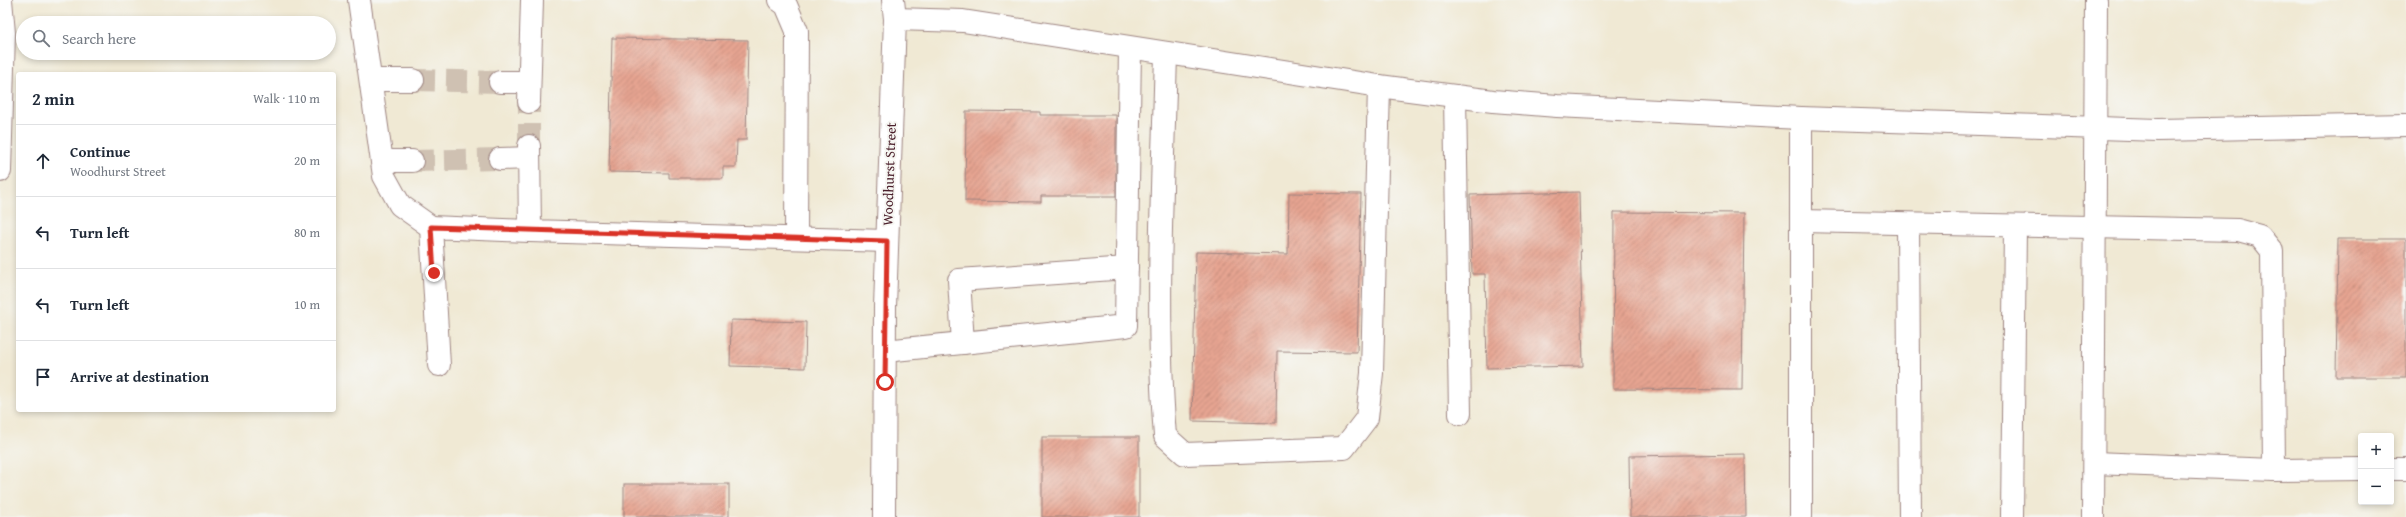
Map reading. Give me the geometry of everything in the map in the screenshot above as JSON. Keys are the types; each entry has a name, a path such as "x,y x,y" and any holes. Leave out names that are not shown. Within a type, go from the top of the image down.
{"street":[{"path":"0,0 4,33 0,171"},
{"path":"359,0 384,176 400,205 431,227 887,241"},
{"path":"500,82 529,92 532,0"},
{"path":"779,0 786,5 797,31 796,238"},
{"path":"2093,517 2097,128 2096,0"},
{"path":"894,10 1378,86 1455,96 1557,106 1802,118 2158,130 2406,125"},
{"name":"Woodhurst Street","path":"884,517 887,241 894,10"},
{"path":"885,351 1126,326 1130,48"},
{"path":"1166,53 1160,314 1163,407 1166,436 1185,454 1344,448 1366,418 1372,373 1378,86"},
{"path":"370,80 413,80"},
{"path":"1455,96 1460,414"},
{"path":"1801,517 1802,118"},
{"path":"500,159 529,152 530,231"},
{"path":"382,162 412,161"},
{"path":"1801,221 2238,230 2260,236 2272,251 2274,470"},
{"path":"1908,224 1910,517"},
{"path":"2012,517 2015,226"},
{"path":"431,227 439,365"},
{"path":"963,343 959,280 1127,268"},
{"path":"2094,463 2274,470 2358,469"},
{"path":"2394,469 2406,469"}],"building":[{"path":"612,38 748,40 746,140 737,140 736,167 723,167 723,178 669,178 669,173 609,172"},
{"path":"966,111 1040,112 1040,115 1116,115 1116,196 1041,196 1041,202 965,201"},
{"path":"1579,192 1583,366 1487,368 1485,274 1472,274 1470,195"},
{"path":"1289,193 1361,194 1357,352 1277,351 1276,423 1192,421 1196,252 1288,254"},
{"path":"1614,212 1744,213 1742,390 1613,389"},
{"path":"2338,239 2406,239 2406,377 2336,377"},
{"path":"731,320 806,322 805,368 730,366"},
{"path":"1042,437 1139,437 1139,517 1042,517"},
{"path":"1745,454 1746,517 1630,517 1629,456"},
{"path":"624,484 729,484 729,517 624,517"}],"tunnel":[{"path":"413,80 500,82"},
{"path":"529,102 529,146"},
{"path":"412,161 500,159"}],"route":[{"path":"434,273 431,227 530,231 639,232 887,241 885,382"}]}
